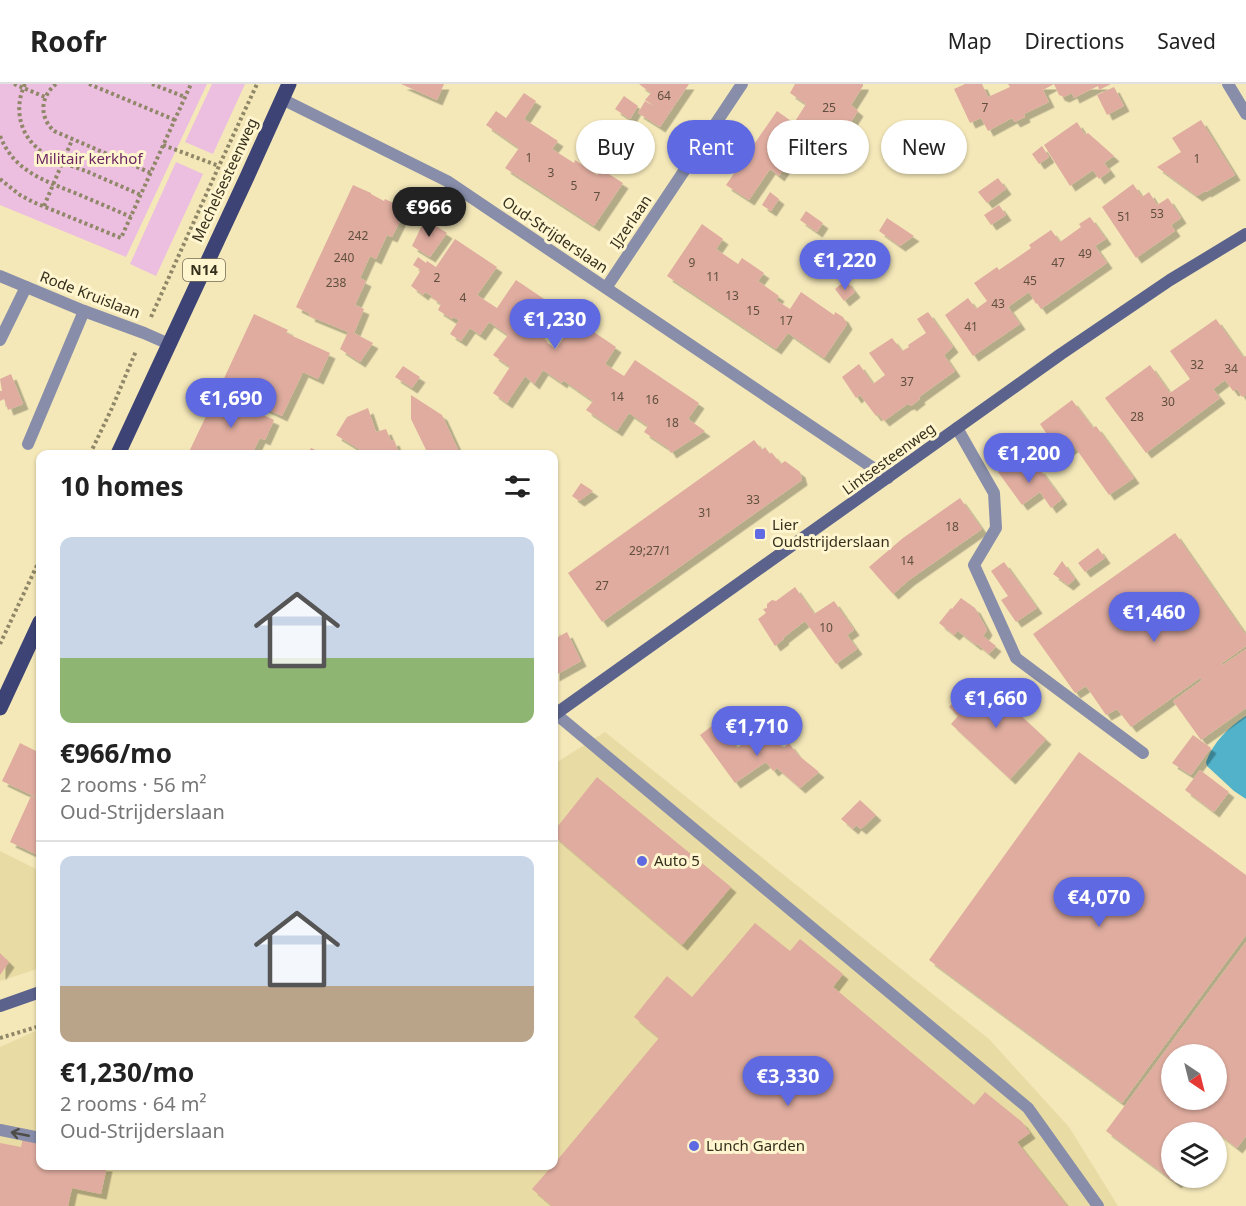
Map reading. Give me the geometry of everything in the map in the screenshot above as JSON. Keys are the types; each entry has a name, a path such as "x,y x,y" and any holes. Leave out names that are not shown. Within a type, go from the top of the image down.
{"main road":[{"name":"Mechelsesteenweg","path":"120,450 289,84"},
{"path":"0,708 36,631"}],"street":[{"name":"IJzerlaan","path":"606,288 742,84"},
{"path":"1228,84 1246,114"},
{"name":"Oud-Strijderslaan","path":"282,99 447,181 888,478"},
{"name":"Lintsesteenweg","path":"558,712 1061,354 1170,280 1246,234"},
{"name":"Rode Kruislaan","path":"0,276 169,344"},
{"path":"0,340 26,286"},
{"path":"28,444 84,311"},
{"path":"957,428 994,494 996,528 974,565 1016,658 1143,753"},
{"path":"558,716 1028,1108 1098,1206"},
{"path":"0,1006 36,993"},
{"path":"0,1130 36,1137"}],"path":[{"path":"14,84 24,86 45,97"},
{"path":"56,84 45,97 43,109 48,125 54,131 151,173"},
{"path":"89,84 175,120"},
{"path":"152,84 185,98"},
{"path":"0,179 20,195 121,238 191,84"},
{"path":"92,450 257,84"},
{"path":"24,86 19,110 24,132 33,144 52,157 141,195"},
{"path":"0,136 8,152 32,175 132,217"},
{"path":"44,206 72,140"},
{"path":"163,145 219,166"},
{"path":"0,644 36,568"},
{"path":"0,1038 36,1027"}],"shaded area":[{"path":"605,732 989,1039 1069,1127 1118,1206 0,1206 0,1047 36,1031 36,1170 558,1170 558,761"},
{"path":"0,851 36,869 36,969 0,981"}],"green space":[{"name":"Militair kerkhof","path":"0,84 207,84 126,257 0,205"},
{"path":"212,84 245,84 213,154 185,142"},
{"path":"176,162 203,174 156,276 130,264"}],"water":[{"path":"1246,716 1246,799 1234,791 1207,766 1206,762 1222,736"}],"building":[{"path":"401,84 444,84 437,100"},
{"path":"639,84 689,84 660,127 655,124 655,120 649,120 638,113 645,101 657,108 645,100 651,93"},
{"path":"795,84 863,84 851,105 858,111 852,120 796,120 806,104 790,93"},
{"path":"965,84 982,84 988,97 1010,87 1008,84 1054,84 1043,90 1049,102 1024,114 1025,117 1015,122 1012,118 988,131 981,118 970,123 954,89"},
{"path":"1054,84 1111,84 1099,90 1098,86 1074,98 1072,93 1064,97 1059,95"},
{"path":"1114,87 1124,106 1107,115 1097,95"},
{"path":"524,93 536,101 524,119 558,141 552,149 574,163 576,161 576,174 609,174 623,183 594,226 505,168 519,148 486,125 496,111 506,118"},
{"path":"624,96 638,106 630,119 615,109"},
{"path":"777,111 790,120 771,120"},
{"path":"1201,120 1235,175 1197,196 1157,167 1181,152 1172,138"},
{"path":"1077,122 1085,135 1088,133 1114,156 1104,163 1110,171 1099,179 1093,170 1070,186 1044,145"},
{"path":"767,126 767,173 749,200 726,185 734,174 755,174 755,143"},
{"path":"1042,146 1049,157 1039,164 1032,154"},
{"path":"998,178 1006,189 987,203 978,192"},
{"path":"1133,184 1142,197 1149,192 1157,205 1168,198 1181,218 1171,225 1175,231 1136,258 1102,207"},
{"path":"353,185 406,209 392,237 387,235 376,259 370,256 360,278 366,281 355,305 364,309 354,333 373,343 360,362 340,349 348,332 309,316 310,314 296,307"},
{"path":"770,192 779,199 771,211 762,205"},
{"path":"999,205 1006,215 991,225 984,215"},
{"path":"806,211 823,223 817,232 800,220"},
{"path":"1090,217 1106,239 1095,246 1107,263 1041,309 1029,292 1008,307 1020,324 973,356 945,315 968,298 976,309 987,301 974,283 997,267 999,270 1031,248 1029,245 1051,230 1060,242 1081,227 1079,224"},
{"path":"887,218 914,236 900,246 879,231"},
{"path":"425,219 447,233 430,257 412,246"},
{"path":"702,224 723,239 716,249 738,264 742,258 764,273 758,281 779,296 776,300 790,309 801,292 834,315 835,312 843,317 847,324 824,358 788,333 776,349 667,276"},
{"path":"455,239 497,267 477,295 497,308 516,280 556,307 538,335 547,343 556,349 576,320 616,347 605,364 624,376 635,360 699,403 688,419 705,431 671,453 668,448 644,432 648,426 629,413 617,431 586,410 593,401 563,380 562,383 543,370 534,384 525,376 507,403 493,393 510,367 493,355 508,335 489,322 480,335 470,328 461,341 450,334 459,320 453,317 452,319 438,310 441,304 432,296 425,292 423,295 411,286 421,270 413,265 418,257 436,267"},
{"path":"846,280 855,292 844,301 835,289"},
{"path":"928,312 953,347 944,355 955,371 919,397 920,399 911,406 906,405 884,421 878,414 876,416 860,395 856,398 842,377 859,364 873,384 885,375 869,353 892,338 902,351 909,347 908,345 926,333 917,319"},
{"path":"254,314 288,330 286,333 330,353 318,379 303,372 282,416 220,387"},
{"path":"1216,319 1243,357 1246,356 1246,395 1242,397 1237,389 1233,391 1225,380 1213,389 1220,398 1146,453 1105,398 1150,365 1170,393 1190,379 1170,351"},
{"path":"403,366 420,377 412,388 395,377"},
{"path":"11,374 23,404 8,410 4,399 0,401 0,391 2,391 0,379"},
{"path":"217,393 274,420 265,440 260,438 254,450 190,450"},
{"path":"411,395 442,415 458,450 426,450 411,419"},
{"path":"1072,400 1093,428 1096,426 1134,478 1109,495 1074,446 1061,455 1040,424"},
{"path":"368,408 376,432 386,429 398,450 360,450 336,435 347,417"},
{"path":"754,440 762,450 765,447 770,454 772,453 781,464 785,461 800,472 802,480 602,622 568,573"},
{"path":"1017,458 1030,474 1039,468 1062,499 1051,508 1040,492 1022,505 998,472"},
{"path":"581,483 593,491 579,501 572,496"},
{"path":"960,498 982,529 909,580 893,594 869,567 903,538"},
{"path":"1175,533 1246,635 1246,646 1221,664 1223,665 1246,649 1246,708 1201,740 1173,701 1202,680 1200,678 1131,727 1117,709 1106,715 1086,686 1075,693 1033,634"},
{"path":"1098,548 1105,558 1085,572 1078,563"},
{"path":"1062,561 1075,579 1068,585 1053,574"},
{"path":"1004,562 1037,608 1016,622 1001,600 1008,596 991,571"},
{"path":"795,587 814,614 834,601 854,630 847,635 857,649 836,664 805,621 775,646 758,619 766,613 763,609 767,608 767,604 772,600 776,601"},
{"path":"961,598 975,608 987,630 983,636 996,646 989,654 958,631 954,635 939,623"},
{"path":"567,632 581,661 558,674 558,637"},
{"path":"970,683 986,698 993,690 1046,739 1010,779 951,724 958,716 949,707"},
{"path":"717,722 737,748 760,732 769,745 777,740 783,748 789,743 798,755 819,772 800,788 777,768 773,771 766,762 735,783 700,735"},
{"path":"1193,735 1211,748 1191,775 1172,763"},
{"path":"20,743 36,751 36,797 2,781"},
{"path":"1079,752 1246,875 1246,935 1166,1044 1161,1044 1161,1050 1122,1103 929,960"},
{"path":"1200,770 1229,792 1214,812 1185,790"},
{"name":"Auto 5","path":"597,777 731,887 682,945 558,839 558,826"},
{"path":"31,796 36,798 36,854 10,842"},
{"path":"860,800 876,815 861,829 856,825 853,829 841,819"},
{"path":"755,923 790,951 800,939 843,974 833,987 974,1105 985,1092 1022,1122 1030,1133 1017,1142 1067,1206 552,1206 532,1189 549,1170 558,1170 558,1159 659,1038 634,1017 667,976 692,997"},
{"path":"1246,942 1246,1136 1237,1148 1227,1140 1227,1122 1161,1122 1161,1172 1106,1131 1161,1057 1161,1110 1227,1110 1227,1044 1170,1044"},
{"path":"0,953 9,962 0,975"},
{"path":"23,1138 36,1141 36,1170 106,1170 101,1194 72,1188 68,1206 0,1206 0,1143 21,1147"}],"place":[{"name":"Lier Oudstrijderslaan","path":"760,534"},
{"name":"Auto 5","path":"642,861"},
{"name":"Lunch Garden","path":"694,1146"}]}
